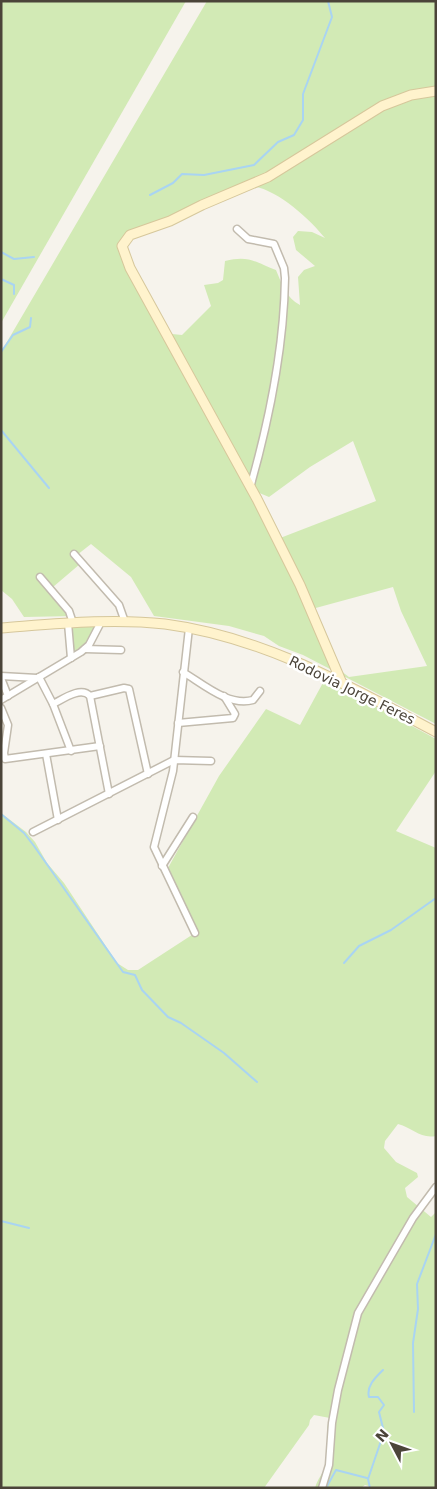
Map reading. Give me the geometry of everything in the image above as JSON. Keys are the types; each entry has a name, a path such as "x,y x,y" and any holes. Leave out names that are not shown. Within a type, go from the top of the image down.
{"street":[{"path":"341,681 300,585 250,488 130,268 123,250 123,242 130,235 170,222 202,205 268,177 339,131 392,101 436,91"},
{"path":"237,229 248,239 274,244 284,268 285,278 280,345 262,446 250,488"},
{"path":"74,554 119,605 125,622"},
{"path":"40,577 69,611 71,658"},
{"path":"1,700 85,649 101,622"},
{"name":"Rodovia Jorge Feres","path":"1,628 71,623 125,622 189,628 272,651 341,681 436,732"},
{"path":"189,628 174,760 154,844 162,866 195,933"},
{"path":"85,649 121,650"},
{"path":"183,672 224,696 245,702 253,700 260,690"},
{"path":"8,696 1,677 38,677"},
{"path":"38,677 53,704 71,751"},
{"path":"90,696 124,688 130,690 148,774"},
{"path":"53,704 81,692 87,692 90,696 109,794"},
{"path":"178,722 233,718 235,714 224,696"},
{"path":"1,708 8,725 5,734 5,759 100,746"},
{"path":"46,754 58,820"},
{"path":"33,832 174,760 211,761"},
{"path":"162,866 193,818"},
{"path":"322,1488 329,1465 332,1423 338,1390 358,1313 413,1218 436,1187"}],"green space":[{"path":"1,1 186,1 1,323"},
{"path":"207,1 436,1 436,724 303,655 279,646 264,636 229,626 154,616 131,577 91,544 77,555 80,564 53,587 75,616 24,617 12,599 1,590 1,352","holes":["249,186 259,187 280,197 301,213 325,238 312,232 298,231 293,237 296,250 315,266 304,270 298,277 300,305 288,295 276,270 246,259 233,259 225,261 223,280 218,283 204,285 211,306 182,335 172,334 157,319 124,248 124,236","353,441 376,501 275,540 252,490 269,497 310,467","393,587 401,611 427,666 349,677 341,671 312,609"]},
{"path":"99,623 87,643 72,655 70,625"},
{"path":"325,679 436,739 436,771 396,831 436,848 436,1136 421,1135 398,1124 385,1141 384,1148 396,1162 417,1173 418,1177 405,1188 407,1197 431,1217 436,1212 436,1488 375,1488 365,1485 361,1488 315,1488 329,1459 330,1449 327,1428 330,1418 314,1415 309,1425 264,1488 1,1488 1,813 26,832 35,842 47,863 64,883 117,963 128,970 138,970 198,931 168,868 219,776 266,709 300,725"}],"waterway":[{"path":"150,195 173,183 182,174 204,175 254,165 278,142 294,135 303,120 303,94 332,17 328,1"},
{"path":"1,252 14,259 34,257"},
{"path":"1,279 14,285 14,294"},
{"path":"1,352 13,335 30,327 31,318"},
{"path":"1,430 49,488"},
{"path":"1,814 24,833 123,972 135,975 142,990 168,1017 181,1023 224,1053 257,1082"},
{"path":"344,963 359,946 391,930 436,898"},
{"path":"1,1221 29,1228"},
{"path":"414,1412 413,1343 418,1309 417,1284 436,1234"},
{"path":"370,1488 368,1479 384,1432 379,1412 384,1405 378,1397 369,1397 368,1393 372,1382 383,1370"},
{"path":"326,1488 336,1470 367,1478"}]}
